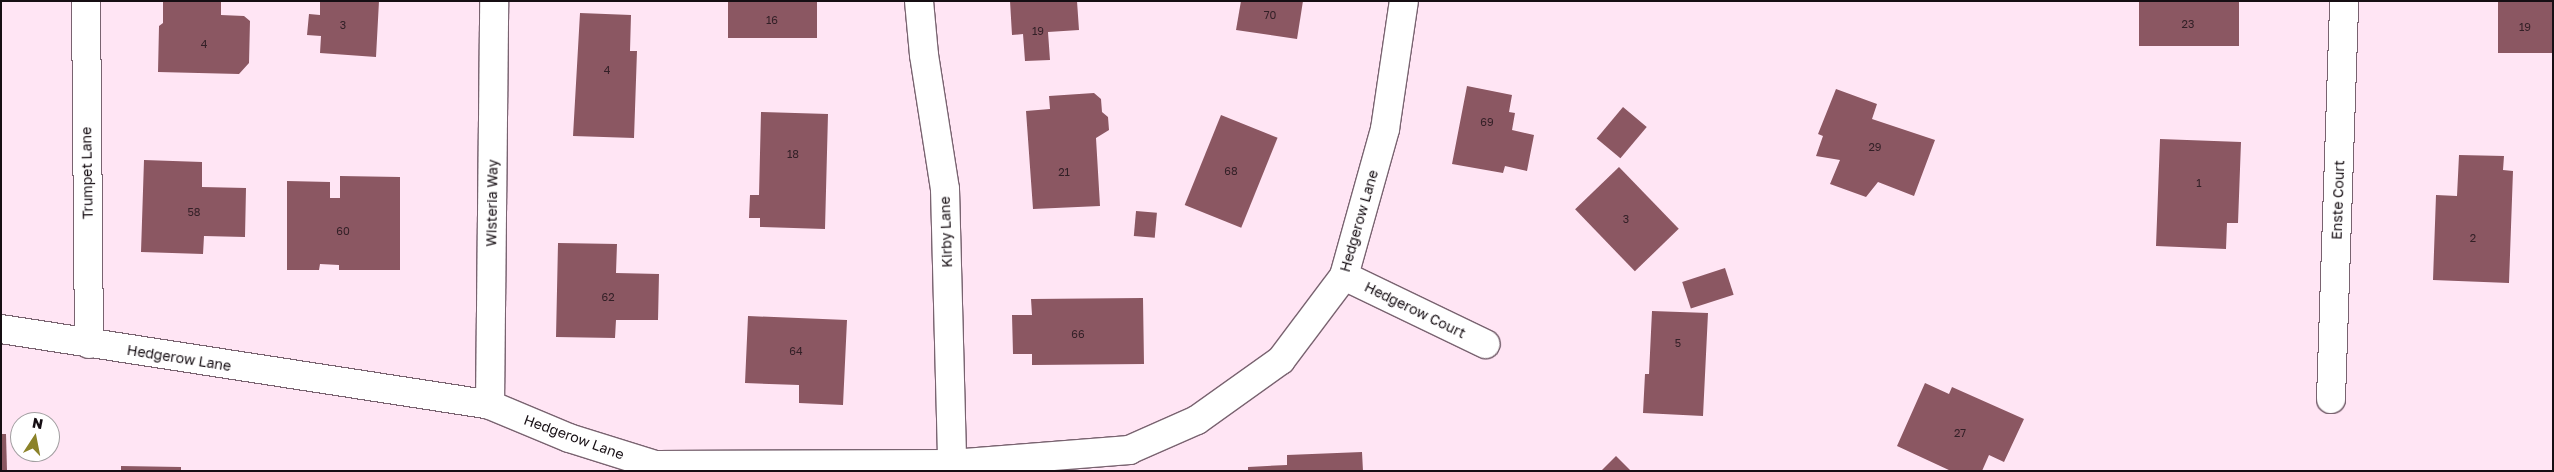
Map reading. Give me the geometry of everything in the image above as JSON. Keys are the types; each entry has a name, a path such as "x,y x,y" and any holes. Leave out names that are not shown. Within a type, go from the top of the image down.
{"street":[{"name":"Trumpet Lane","path":"86,1 89,344"},
{"name":"Wisteria Way","path":"490,405 494,1"},
{"name":"Kirby Lane","path":"919,1 924,55 945,189 952,464"},
{"name":"Hedgerow Lane","path":"1,329 490,405 569,438 655,465 952,464 1129,450 1197,420 1281,360 1344,276 1385,129 1404,1"},
{"name":"Enste Court","path":"2332,399 2344,1"},
{"name":"Hedgerow Court","path":"1344,276 1485,344"}],"building":[{"path":"163,1 221,1 221,15 244,16 250,21 249,63 239,74 158,72 159,26 163,23"},
{"path":"320,1 379,1 376,57 320,53 321,36 307,35 309,14 320,15"},
{"path":"728,1 817,1 817,38 728,38"},
{"path":"1010,1 1077,1 1079,30 1048,32 1050,60 1025,61 1023,34 1012,35"},
{"path":"1241,1 1303,1 1297,39 1236,30"},
{"path":"2139,1 2239,1 2239,46 2139,46"},
{"path":"2498,1 2553,1 2553,53 2498,53"},
{"path":"580,13 631,15 630,51 637,51 634,138 573,136"},
{"path":"1467,86 1512,95 1509,112 1515,113 1512,130 1534,135 1527,171 1505,166 1503,173 1452,164"},
{"path":"1836,89 1877,104 1872,119 1935,140 1914,196 1878,182 1866,197 1830,184 1840,160 1816,156 1823,136 1818,134"},
{"path":"1094,93 1101,99 1102,112 1108,117 1109,130 1096,138 1100,206 1033,209 1026,111 1050,109 1049,96"},
{"path":"1623,107 1647,127 1620,158 1597,138"},
{"path":"761,112 828,114 825,229 760,227 760,218 749,218 750,195 759,195"},
{"path":"1221,115 1278,138 1241,228 1185,205"},
{"path":"2160,139 2241,142 2238,223 2227,223 2226,249 2156,246"},
{"path":"2459,155 2504,156 2503,170 2513,171 2509,283 2433,280 2436,195 2457,196"},
{"path":"144,160 202,162 202,187 246,188 245,237 204,236 203,254 141,252"},
{"path":"1619,167 1679,229 1635,271 1575,209"},
{"path":"340,176 400,177 400,270 339,270 339,265 320,264 319,270 287,270 287,181 330,182 330,198 340,198"},
{"path":"1136,211 1157,213 1155,238 1134,236"},
{"path":"558,243 617,244 616,273 659,274 658,320 616,320 615,338 556,337"},
{"path":"1725,268 1734,295 1691,309 1682,282"},
{"path":"1143,298 1144,364 1032,365 1032,354 1013,354 1012,315 1032,315 1031,299"},
{"path":"1652,311 1708,313 1703,416 1643,413 1645,374 1649,374"},
{"path":"748,316 847,320 843,405 799,403 799,385 745,383"},
{"path":"1925,383 1949,394 1952,387 2024,419 2004,462 1989,455 1982,471 1951,471 1897,446"},
{"path":"1,434 6,434 7,471 1,471"},
{"path":"1362,452 1363,471 1248,471 1248,467 1287,465 1287,455"},
{"path":"1616,456 1631,471 1601,471"},
{"path":"121,466 181,467 181,471 121,471"}]}
